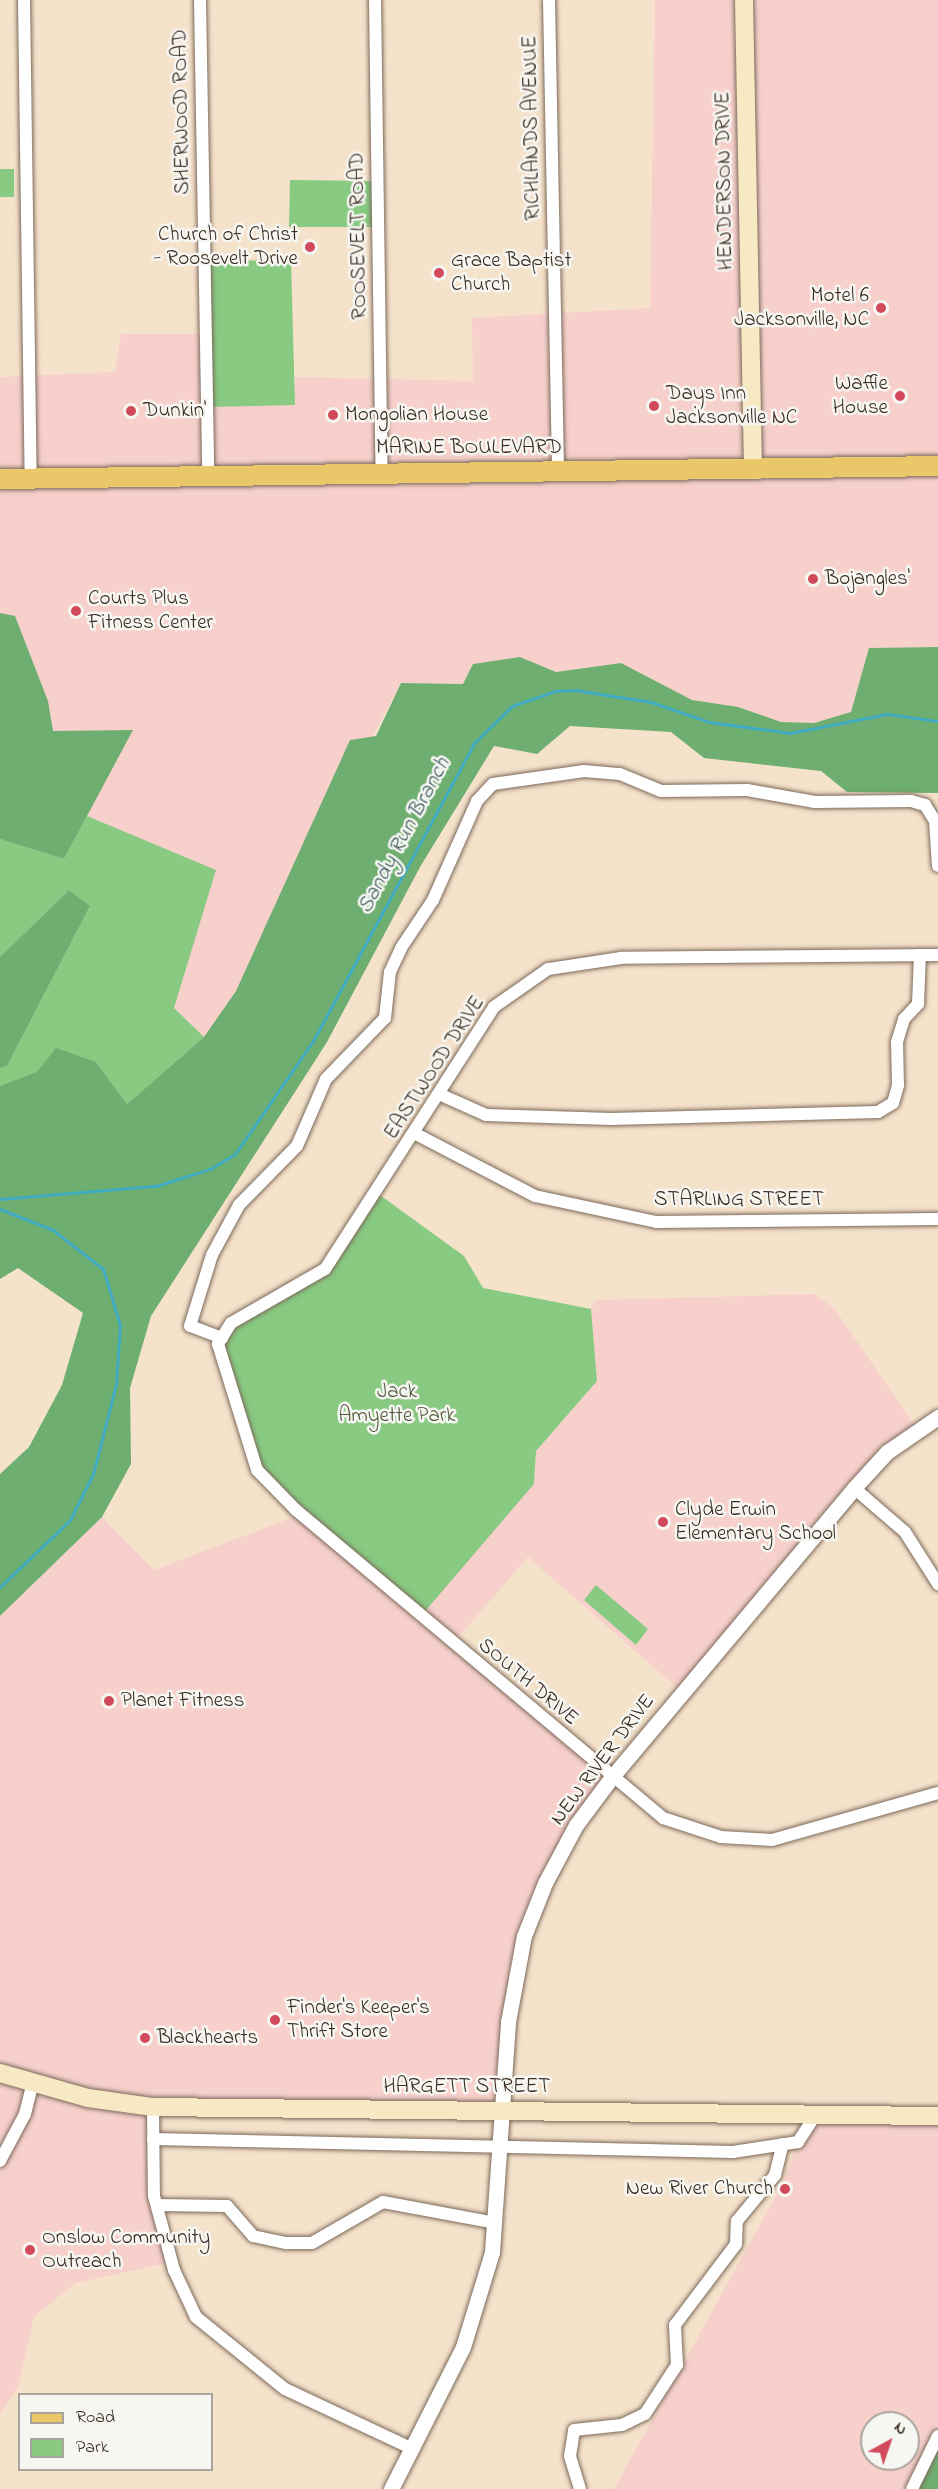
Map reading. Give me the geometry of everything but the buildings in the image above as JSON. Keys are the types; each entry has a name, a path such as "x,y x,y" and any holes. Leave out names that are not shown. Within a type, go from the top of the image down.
{"main road":[{"name":"HENDERSON DRIVE","path":"744,0 753,469"},
{"name":"MARINE BOULEVARD","path":"0,479 938,466"},
{"name":"HARGETT STREET","path":"0,2073 33,2083 153,2107 502,2108 938,2116"}],"street":[{"path":"24,0 31,478"},
{"name":"SHERWOOD ROAD","path":"200,0 208,476"},
{"name":"ROOSEVELT ROAD","path":"375,0 382,472"},
{"name":"RICHLANDS AVENUE","path":"549,0 558,471"},
{"path":"220,1341 190,1326 212,1255 239,1205 297,1146 326,1079 385,1018 390,972 401,948 433,900 477,801 493,784 584,771 620,774 661,791 747,790 815,802 911,801 925,805 935,821 938,866"},
{"path":"439,1094 486,1115 611,1119 878,1112 892,1103 898,1085 897,1042 904,1019 918,1004 920,955"},
{"name":"EASTWOOD DRIVE","path":"220,1341 231,1323 325,1269 494,1007 548,969 621,958 938,955"},
{"name":"STARLING STREET","path":"414,1133 536,1196 645,1220 938,1219"},
{"name":"SOUTH DRIVE","path":"220,1341 257,1470 611,1778 663,1818 721,1837 772,1840 938,1793"},
{"name":"NEW RIVER DRIVE","path":"391,2489 463,2347 492,2252 508,2022 524,1936 576,1825 611,1778 854,1488 888,1452 938,1417"},
{"path":"854,1488 905,1532 938,1584"},
{"path":"0,2161 25,2114 33,2083"},
{"path":"153,2107 157,2205 174,2270 196,2317 285,2388 413,2449"},
{"path":"153,2139 734,2152 798,2142 816,2114"},
{"path":"580,2489 570,2456 574,2430 622,2425 645,2414 677,2365 675,2325 736,2244 737,2221 775,2175 783,2144"},
{"path":"157,2205 227,2206 252,2236 287,2244 312,2243 383,2202 495,2223"},
{"path":"912,2489 938,2436"}],"shaded area":[{"path":"655,0 938,0 938,647 870,648 851,712 814,723 781,722 738,707 691,700 621,663 556,672 520,657 463,684 401,683 236,991 204,1037 127,1104 96,1062 0,1086 0,377 115,372 121,334 206,334 294,405 295,377 473,381 472,318 650,308"},
{"path":"814,1294 834,1308 917,1429 682,1692 528,1557 453,1643 611,1778 575,1825 524,1936 502,2108 153,2107 154,2196 172,2262 75,2283 34,2317 18,2387 0,2414 0,1616 102,1517 154,1570 302,1514 534,1484 536,1451 597,1381 591,1309 596,1300"},
{"path":"816,2114 938,2116 938,2436 912,2489 614,2489 783,2183 798,2142"}],"green space":[{"path":"0,169 14,169 14,197 0,197"},
{"path":"290,180 377,181 377,227 289,227"},
{"path":"291,260 295,405 207,407 204,261"},
{"path":"0,613 15,616 48,701 53,731 133,730 64,859 0,839"},
{"path":"938,647 938,793 847,792 821,771 704,758 671,732 570,726 537,754 494,746 420,867 327,1042 151,1316 130,1388 131,1464 102,1517 0,1616 0,1474 29,1447 62,1385 83,1313 18,1268 0,1279 0,1086 37,1072 56,1048 96,1062 127,1104 204,1037 236,991 350,740 376,736 401,683 463,684 473,664 520,657 556,672 621,663 692,700 738,707 781,722 814,723 851,712 869,648"},
{"path":"87,816 216,870 174,1008 204,1037 127,1104 96,1062 0,1086 0,1068 7,1066 90,906 69,890 0,957 0,839 64,859"},
{"path":"69,890 90,906 7,1066 0,1068 0,957"},
{"name":"Jack Amyette Park","path":"377,1193 464,1256 483,1288 591,1309 597,1381 536,1451 534,1484 421,1616 257,1470 218,1344 231,1323 325,1269"},
{"path":"596,1585 648,1629 636,1645 584,1600"},
{"path":"938,2436 938,2489 912,2489"}],"waterway":[{"name":"Sandy Run Branch","path":"0,1199 156,1186 210,1169 235,1154 313,1041 474,743 512,706 555,691 575,690 651,702 709,722 790,733 887,714 938,721"},
{"path":"0,1209 53,1230 103,1269 120,1325 116,1384 93,1474 70,1520 0,1587"}],"place":[{"name":"Church of Christ - Roosevelt Drive","path":"310,247"},
{"name":"Grace Baptist Church","path":"439,273"},
{"name":"Motel 6 Jacksonville, NC","path":"881,308"},
{"name":"Waffle House","path":"900,396"},
{"name":"Days Inn Jacksonville NC","path":"654,406"},
{"name":"Dunkin'","path":"131,411"},
{"name":"Mongolian House","path":"333,415"},
{"name":"Bojangles'","path":"813,579"},
{"name":"Courts Plus Fitness Center","path":"76,611"},
{"name":"Clyde Erwin Elementary School","path":"663,1522"},
{"name":"Planet Fitness","path":"109,1701"},
{"name":"Finder's Keeper's Thrift Store","path":"275,2020"},
{"name":"Blackhearts","path":"145,2038"},
{"name":"New River Church","path":"785,2189"},
{"name":"Onslow Community Outreach","path":"30,2250"}]}
